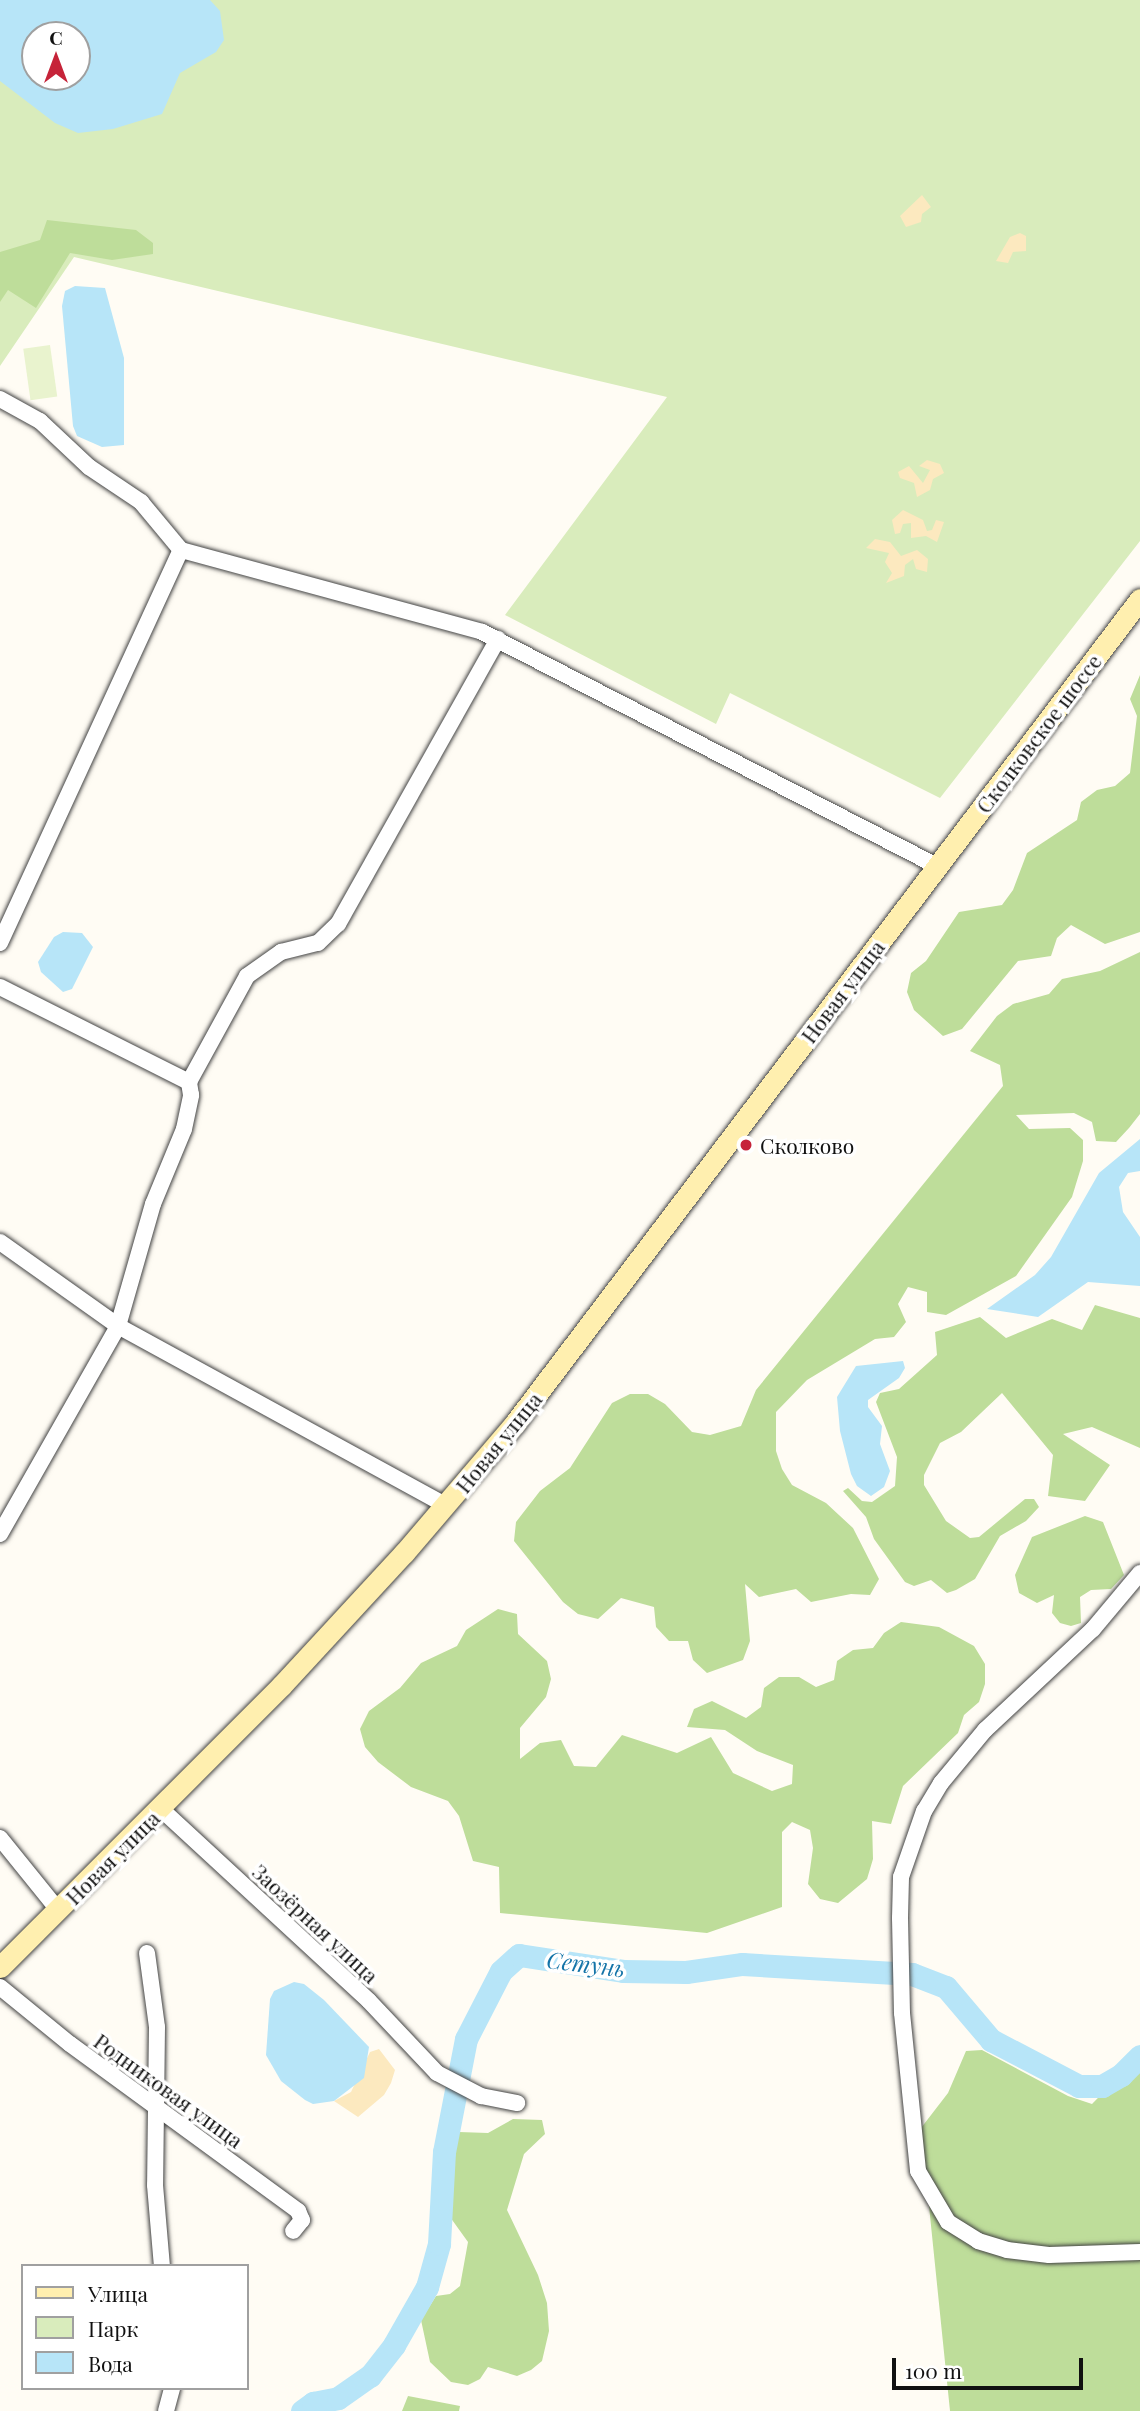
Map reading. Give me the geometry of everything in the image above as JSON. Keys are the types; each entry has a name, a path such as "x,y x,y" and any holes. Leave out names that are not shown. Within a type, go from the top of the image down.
{"street":[{"path":"0,400 40,421 89,467 141,502 181,550 357,594 498,639 937,866"},
{"path":"0,943 181,550"},
{"name":"Сколковское шоссе","path":"937,866 1140,599"},
{"path":"0,1534 118,1326 153,1204 184,1129 191,1095 189,1082 247,976 281,952 318,943 338,924 498,639"},
{"name":"Новая улица","path":"0,1967 160,1808 447,1506 531,1403 937,866"},
{"path":"0,987 189,1082"},
{"path":"0,1242 118,1326 447,1506"},
{"path":"1140,1573 1093,1629 985,1730 941,1783 924,1811 905,1865 900,1918 902,2013 918,2171 948,2222 978,2241 1007,2250 1049,2255 1140,2252"},
{"name":"Заозёрная улица","path":"160,1808 369,2001 437,2073 481,2096 517,2102"},
{"path":"0,1838 58,1910"},
{"path":"147,1953 158,2027 155,2185 162,2264"},
{"name":"Родниковая улица","path":"0,1987 158,2109 298,2211 302,2220 293,2231"},
{"path":"166,2411 171,2390"}],"green space":[{"path":"0,0 1140,0 1140,541 940,798 730,693 716,724 505,615 667,397 74,257 0,366"},
{"path":"47,220 136,230 153,243 153,254 112,260 70,253 36,308 8,290 0,302 0,252 40,240"},
{"path":"50,345 57,396 30,400 23,349"},
{"path":"1140,675 1140,932 1105,944 1071,925 1057,938 1051,956 1018,961 962,1029 943,1036 914,1010 907,992 911,973 926,961 959,912 1002,905 1013,890 1027,853 1077,820 1081,802 1097,790 1115,786 1130,773 1137,716 1130,699"},
{"path":"1140,952 1140,1114 1116,1142 1096,1141 1092,1122 1074,1113 1016,1115 1029,1129 1070,1128 1083,1140 1083,1161 1072,1197 1016,1276 946,1315 927,1312 927,1292 908,1287 898,1304 906,1322 894,1337 875,1339 807,1380 776,1412 776,1451 782,1469 792,1485 826,1503 853,1528 879,1579 870,1595 851,1594 811,1602 796,1589 759,1597 745,1584 750,1641 743,1660 707,1673 693,1660 688,1641 669,1641 656,1627 654,1607 621,1598 598,1619 578,1614 563,1602 514,1541 516,1522 540,1491 570,1468 612,1403 630,1394 648,1394 665,1404 692,1432 710,1435 741,1426 756,1390 1003,1086 1000,1065 970,1051 997,1016 1013,1004 1049,994 1062,979 1100,971"},
{"path":"1095,1305 1140,1318 1140,1448 1092,1427 1063,1434 1110,1465 1085,1501 1048,1496 1053,1455 1002,1393 961,1432 940,1443 924,1475 924,1485 946,1521 970,1538 979,1537 1025,1499 1034,1499 1039,1507 1026,1521 1000,1536 975,1579 956,1590 947,1593 931,1580 914,1586 905,1582 874,1539 866,1517 843,1491 848,1488 862,1501 872,1502 895,1486 897,1457 876,1402 880,1393 899,1389 937,1355 935,1332 980,1317 1006,1338 1052,1319 1082,1330"},
{"path":"1085,1516 1103,1522 1124,1575 1111,1589 1091,1590 1080,1597 1081,1623 1071,1626 1060,1623 1052,1613 1054,1595 1037,1603 1019,1593 1015,1575 1032,1537"},
{"path":"498,1609 517,1614 518,1634 547,1661 551,1679 546,1697 520,1728 520,1759 540,1743 561,1740 574,1766 596,1767 622,1735 677,1753 711,1737 733,1773 772,1791 792,1784 793,1765 757,1751 725,1730 687,1727 694,1709 712,1701 746,1718 761,1707 764,1688 779,1677 799,1677 816,1687 834,1680 837,1661 853,1650 873,1648 884,1633 901,1622 939,1627 974,1646 985,1664 985,1684 979,1702 964,1715 958,1733 903,1786 891,1824 872,1821 873,1859 867,1879 838,1903 820,1899 808,1884 813,1848 810,1830 792,1822 782,1832 782,1907 707,1933 500,1913 499,1867 473,1861 459,1816 448,1801 411,1787 378,1762 365,1747 360,1729 369,1711 400,1688 421,1663 457,1646 466,1630"},
{"path":"982,2050 1068,2096 1092,2104 1140,2055 1140,2411 950,2411 921,2128 948,2093 966,2051"},
{"path":"513,2119 542,2120 545,2134 524,2154 507,2210 538,2275 547,2303 549,2331 542,2361 517,2376 488,2367 480,2379 468,2385 451,2382 430,2362 421,2320 436,2296 450,2294 460,2286 468,2242 450,2217 447,2202 451,2144 459,2132 488,2133"},
{"path":"408,2396 460,2406 459,2411 402,2411"}],"sand":[{"path":"922,195 931,207 922,214 921,222 906,227 900,216"},
{"path":"1020,233 1026,236 1026,251 1013,252 1008,263 996,261 1010,237"},
{"path":"927,460 940,464 944,473 933,479 930,490 917,497 914,483 900,478 898,472 909,466 923,483 930,470 919,466"},
{"path":"903,510 923,520 927,531 932,530 936,520 944,522 937,542 926,536 911,538 911,523 903,524 900,533 895,534 892,520"},
{"path":"875,539 890,542 901,556 917,550 928,559 927,572 916,569 913,559 905,565 904,576 886,583 892,573 885,562 889,553 866,548"},
{"path":"379,2049 395,2070 391,2083 384,2095 358,2117 334,2101 351,2092 370,2052"}],"water":[{"path":"0,0 210,0 220,11 224,40 216,52 180,73 162,114 113,129 78,133 55,123 0,81"},
{"path":"75,286 105,288 124,358 124,445 102,447 77,436 73,426 62,306 65,291"},
{"path":"63,932 82,933 93,947 72,989 63,992 41,972 38,962 54,937"},
{"path":"1140,1139 1140,1171 1128,1173 1119,1187 1123,1212 1140,1237 1140,1286 1088,1282 1038,1317 987,1309 1035,1275 1051,1257 1099,1173"},
{"path":"903,1361 905,1368 899,1378 868,1400 868,1407 882,1426 880,1444 890,1471 884,1487 871,1496 857,1486 851,1474 840,1431 837,1397 856,1366"},
{"path":"294,1982 304,1984 324,2000 369,2047 364,2078 334,2101 313,2104 305,2100 281,2081 266,2055 270,1999 274,1991"}],"waterway":[{"name":"Сетунь","path":"302,2411 313,2403 338,2398 370,2376 394,2345 427,2287 439,2244 444,2152 466,2039 501,1971 519,1955 623,1971 686,1972 742,1964 912,1974 946,1987 991,2040 1079,2086 1102,2086 1121,2075 1140,2056"}],"place":[{"name":"Сколково","path":"746,1145"}]}
